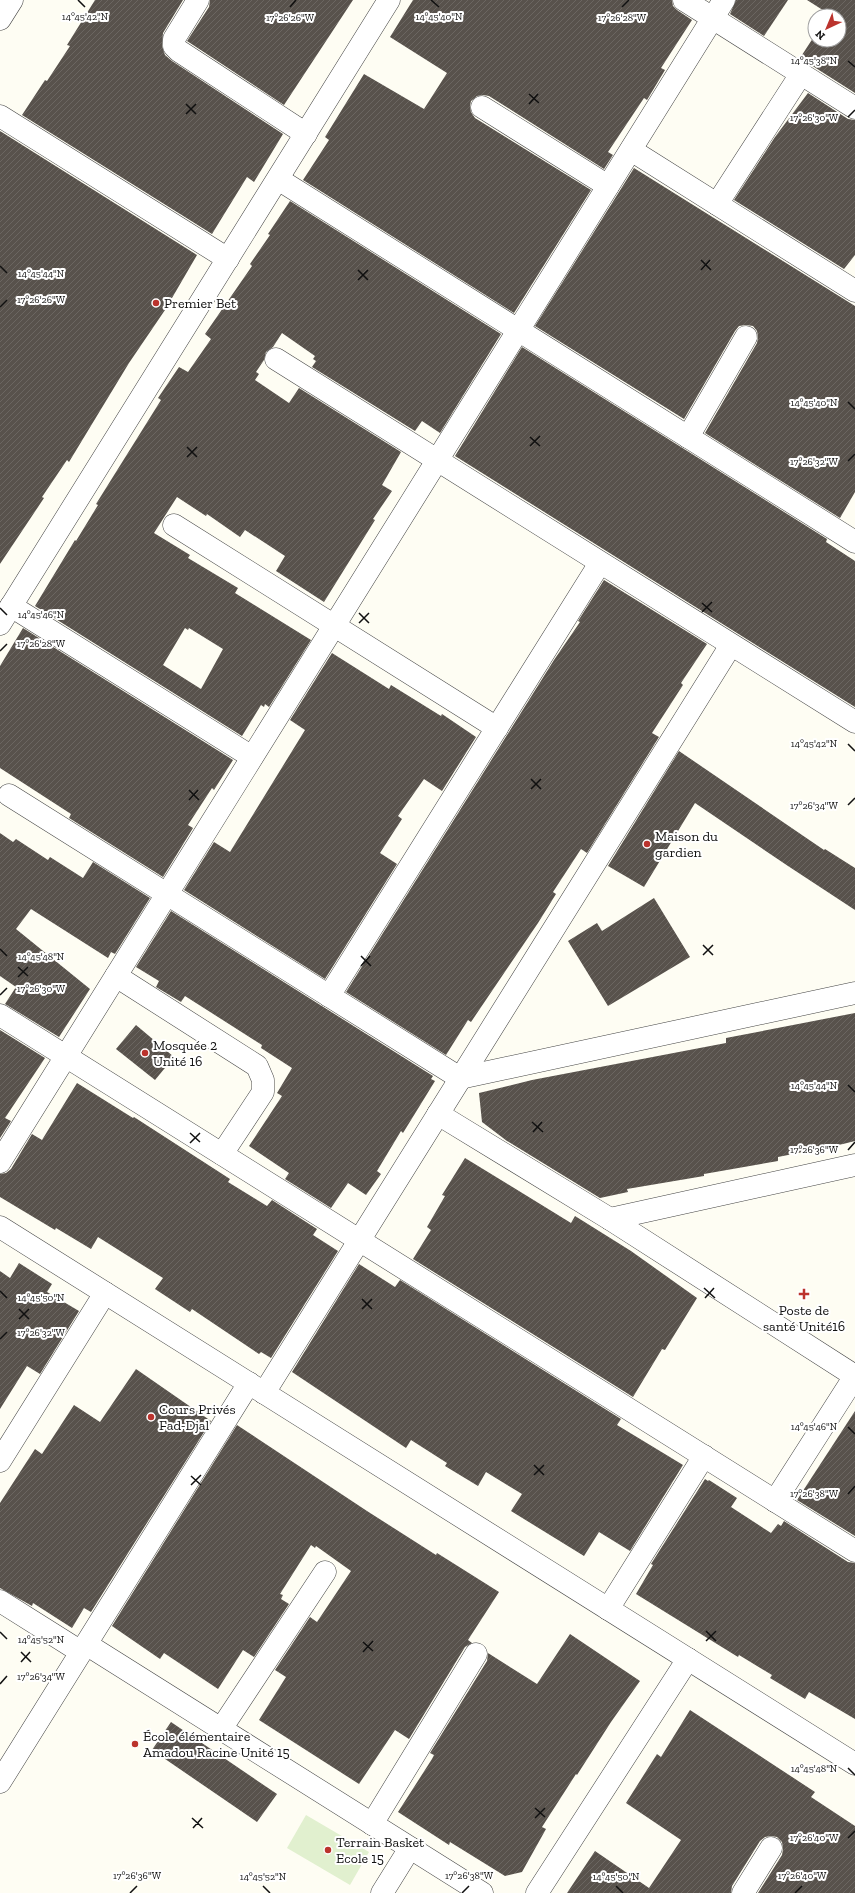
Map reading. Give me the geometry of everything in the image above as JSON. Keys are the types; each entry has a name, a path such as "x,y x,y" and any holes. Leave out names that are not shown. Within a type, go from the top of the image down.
{"street":[{"path":"0,19 12,0"},
{"path":"198,0 174,39 174,46 306,134"},
{"path":"252,757 5,615 389,0"},
{"path":"684,0 855,108"},
{"path":"0,1162 724,0"},
{"path":"717,204 801,74"},
{"path":"482,107 608,186"},
{"path":"0,116 228,259"},
{"path":"631,150 855,291"},
{"path":"278,179 854,539"},
{"path":"688,436 746,337"},
{"path":"276,359 855,722"},
{"path":"174,525 497,728"},
{"path":"330,996 600,563"},
{"path":"2,1776 83,1648 256,1388 359,1240 731,645"},
{"path":"9,795 460,1078 855,993"},
{"path":"116,976 257,1066 264,1080 263,1092 222,1154"},
{"path":"0,1015 855,1550"},
{"path":"438,1114 610,1219 855,1376 776,1501"},
{"path":"610,1219 855,1165"},
{"path":"0,1227 855,1764"},
{"path":"0,1461 105,1293"},
{"path":"608,1609 704,1456"},
{"path":"221,1729 325,1572"},
{"path":"0,1601 221,1729 482,1893"},
{"path":"372,1824 476,1654"},
{"path":"537,1893 688,1659"},
{"path":"382,1893 410,1848"},
{"path":"743,1893 771,1848"}],"green space":[{"name":"Terrain Basket Ecole 15","path":"306,1815 369,1852 350,1885 287,1848"}],"building":[{"path":"95,0 183,0 163,33 162,46 165,55 283,134 254,182 247,177 212,234 22,115 70,46 67,45"},
{"path":"210,0 353,0 284,105 187,41 209,7"},
{"path":"413,0 672,0 673,6 677,10 692,20 661,68 665,70 647,100 644,98 608,152 613,155 604,169 489,96 477,96 471,101 471,112 475,118 591,190 514,313 303,180 329,140 325,137 364,74 424,109 447,73 390,37"},
{"path":"736,0 788,0 764,36 730,14"},
{"path":"807,0 855,0 855,93 800,58 807,47 847,48 847,8 820,8"},
{"path":"808,93 848,119 855,120 855,255 844,269 734,200 775,137"},
{"path":"0,131 197,255 165,310 129,363 69,462 67,460 42,497 44,498 0,564"},
{"path":"634,168 855,306 855,492 840,518 705,433 757,343 757,331 753,326 739,326 735,331 684,419 535,326"},
{"path":"290,201 501,334 440,433 422,421 415,431 312,367 316,361 313,359 315,356 282,333 273,347 266,352 264,360 256,372 259,374 255,380 289,403 299,388 401,452 382,485 392,491 373,519 375,520 324,602 276,571 285,556 245,530 240,537 207,514 206,516 177,497 154,533 190,555 188,558 238,588 235,593 311,640 269,707 265,704 264,707 261,705 242,736 35,606 161,400 158,398 179,367 188,372 211,339 205,334 252,266 250,264 270,235 268,234","holes":["185,628 188,630 189,628 223,649 201,689 163,665"]},
{"path":"522,347 827,539 826,542 855,561 855,707 455,456"},
{"path":"604,580 707,644 681,683 683,685 652,733 659,737 587,853 581,849 553,892 556,894 538,923 471,1022 468,1020 446,1055 346,992 554,660 580,622 578,621"},
{"path":"23,628 233,760 214,790 212,788 188,825 193,828 163,877 69,818 71,814 0,768 0,666"},
{"path":"332,653 389,689 391,685 441,716 442,714 476,737 442,791 424,779 398,816 402,819 380,853 397,864 325,979 184,890 214,842 230,852 305,730 290,720"},
{"path":"679,751 824,850 825,849 855,868 855,910 695,803 644,887 608,866"},
{"path":"0,833 13,842 16,839 48,860 50,857 83,878 93,862 150,898 115,954 111,952 108,958 31,909 16,929 90,989 59,1037 5,1004 16,987 0,976"},
{"path":"654,898 690,957 608,1006 568,941 597,923 602,931"},
{"path":"171,911 433,1076 431,1079 435,1081 403,1133 401,1131 377,1171 381,1174 366,1195 348,1183 331,1208 285,1179 289,1173 249,1146 282,1096 277,1093 292,1068 261,1048 262,1045 185,996 181,1002 156,987 159,981 136,967"},
{"path":"855,1013 855,1141 778,1157 778,1161 704,1174 704,1176 627,1189 628,1192 600,1198 507,1141 482,1122 479,1093 532,1080 726,1043 726,1038"},
{"name":"Mosquée 2 Unité 16","path":"136,1025 174,1057 155,1080 116,1049"},
{"path":"0,1030 45,1058 5,1118 11,1121 0,1138"},
{"path":"77,1083 133,1118 134,1117 230,1179 228,1182 267,1206 272,1200 317,1229 313,1235 338,1251 271,1358 261,1352 259,1354 192,1309 190,1312 155,1289 163,1278 98,1237 91,1249 56,1228 55,1230 0,1197 0,1174 6,1173 11,1169 32,1134 42,1140"},
{"path":"465,1158 571,1223 575,1216 631,1251 697,1298 665,1350 662,1349 633,1397 413,1259 431,1230 427,1227 445,1196 442,1195"},
{"path":"19,1263 52,1284 47,1292 79,1311 40,1374 27,1366 0,1409 0,1271 10,1278"},
{"path":"359,1264 395,1287 400,1280 621,1419 617,1425 683,1465 630,1551 599,1532 584,1556 511,1511 522,1494 486,1472 478,1486 445,1466 447,1463 411,1440 406,1448 292,1372"},
{"path":"136,1369 211,1421 91,1612 84,1608 72,1628 33,1603 32,1606 0,1588 0,1503 35,1449 42,1454 74,1405 100,1422"},
{"path":"855,1411 855,1536 797,1500"},
{"path":"237,1425 436,1555 437,1553 499,1592 468,1640 472,1643 465,1647 409,1739 395,1730 359,1784 259,1720 286,1677 275,1670 310,1617 317,1622 351,1571 316,1546 315,1548 311,1545 280,1594 283,1595 281,1599 289,1604 254,1657 243,1650 218,1689 164,1653 160,1659 112,1626"},
{"path":"705,1479 737,1498 731,1507 771,1533 778,1524 781,1526 784,1521 848,1562 855,1563 855,1719 809,1692 805,1699 770,1678 772,1675 739,1655 738,1657 636,1594 653,1565 651,1564"},
{"path":"570,1634 640,1681 611,1722 577,1775 576,1774 542,1827 546,1829 522,1872 505,1876 450,1842 449,1845 398,1812 432,1759 434,1755 430,1753 487,1661 488,1653 537,1684"},
{"path":"690,1710 815,1792 811,1797 855,1826 855,1893 758,1893 782,1855 782,1842 777,1837 771,1836 765,1837 760,1841 732,1886 731,1893 567,1893 595,1851 649,1888 681,1840 626,1803 657,1754 661,1757"},
{"path":"171,1722 277,1794 257,1822 152,1750"}],"place":[{"name":"Premier Bet","path":"156,303"},
{"name":"Maison du gardien","path":"647,844"},
{"name":"Mosquée 2 Unité 16","path":"145,1053"},
{"name":"Poste de santé Unité16","path":"804,1294"},
{"name":"Cours Privés Fad-Djal","path":"151,1417"},
{"name":"École élémentaire Amadou Racine Unité 15","path":"135,1744"},
{"name":"Terrain Basket Ecole 15","path":"328,1850"}]}
